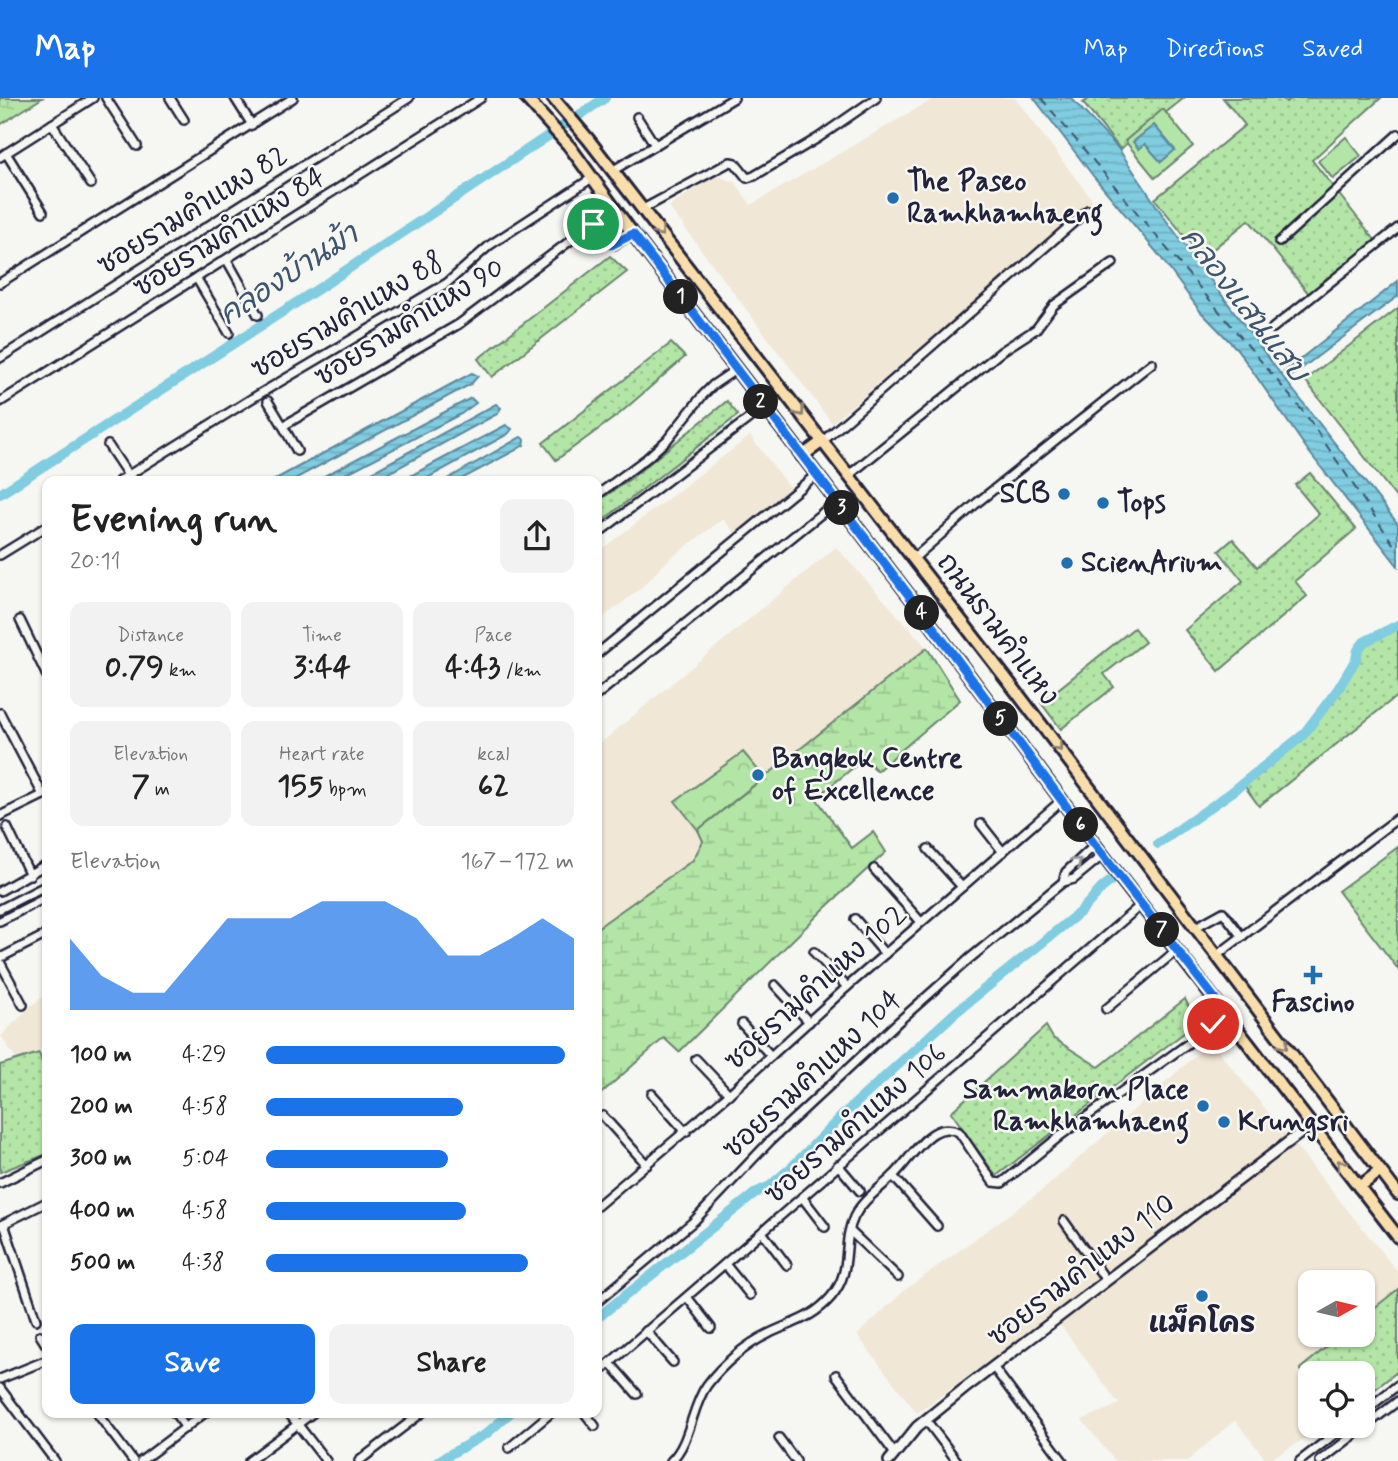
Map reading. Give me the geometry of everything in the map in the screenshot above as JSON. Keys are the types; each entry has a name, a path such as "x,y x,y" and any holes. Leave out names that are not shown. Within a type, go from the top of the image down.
{"main road":[{"name":"ถนนรามคำแหง","path":"526,98 570,147 1095,845 1398,1237"},
{"name":"ถนนรามคำแหง","path":"554,99 643,209 914,559 1398,1194"},
{"path":"802,456 823,442"},
{"path":"1359,1187 1380,1171"}],"street":[{"path":"43,212 3,155 93,98"},
{"path":"106,98 137,146"},
{"path":"170,98 184,120"},
{"path":"235,98 252,125"},
{"path":"0,283 293,98"},
{"name":"ซอยรามคำแหง 82","path":"0,358 409,98"},
{"name":"ซอยรามคำแหง 84","path":"0,402 481,98"},
{"path":"612,171 734,98"},
{"path":"643,209 730,162 735,163 747,178 754,176 818,138 876,98"},
{"path":"638,117 655,145"},
{"path":"52,124 91,184"},
{"path":"1279,242 1398,134"},
{"name":"ซอยรามคำแหง 88","path":"128,475 447,283 490,245 592,178"},
{"name":"ซอยรามคำแหง 90","path":"283,426 459,324 614,208"},
{"path":"823,442 1088,210"},
{"path":"593,224 607,244 611,245 633,234"},
{"path":"1273,328 1398,228"},
{"path":"227,260 258,315"},
{"path":"849,475 1002,351 1036,329 1054,305 1113,264"},
{"path":"197,279 229,333"},
{"path":"914,559 978,502 1152,363"},
{"path":"602,491 667,440 713,385 736,370"},
{"path":"268,401 298,451"},
{"path":"602,530 764,407"},
{"path":"108,444 128,475"},
{"path":"602,650 817,474"},
{"path":"602,691 837,501"},
{"path":"0,555 42,529"},
{"path":"20,621 42,666"},
{"path":"0,713 42,789"},
{"path":"0,816 42,795"},
{"name":"ซอยรามคําแหง 102","path":"602,1198 647,1165 1062,800"},
{"path":"1216,956 1398,818"},
{"path":"981,824 1003,852"},
{"path":"7,827 30,875"},
{"name":"ซอยรามคําแหง 104","path":"1063,882 1066,872 1095,845"},
{"path":"929,849 962,887"},
{"name":"ซอยรามคําแหง 104","path":"602,1298 694,1221 769,1140 969,959 1063,882 1074,879 1103,855"},
{"path":"0,891 42,867"},
{"path":"874,869 921,922"},
{"path":"0,909 42,888"},
{"path":"0,921 42,900"},
{"name":"ซอยรามคําแหง 106","path":"602,1370 1142,904"},
{"path":"1194,928 1223,912 1242,937"},
{"path":"855,919 885,954"},
{"path":"23,1005 0,960 42,937"},
{"path":"1106,1009 1177,950"},
{"path":"814,952 847,987"},
{"path":"775,985 809,1022"},
{"path":"671,1461 683,1443 707,1385 749,1345 781,1328 798,1323 813,1314 830,1298 841,1282 847,1261 850,1231 859,1208 932,1134 950,1128 959,1132 993,1182 1002,1183 1060,1136 1208,1029 1226,1013"},
{"path":"742,1024 771,1056"},
{"path":"696,1059 729,1094"},
{"path":"652,1094 685,1132"},
{"path":"603,1116 647,1165"},
{"name":"ซอยรามคำแหง 110","path":"892,1457 926,1420 1311,1125"},
{"path":"0,1183 42,1162"},
{"path":"838,1165 860,1191"},
{"path":"893,1176 937,1226"},
{"path":"802,1197 825,1227"},
{"path":"36,1320 2,1225 42,1205"},
{"path":"1064,1221 1106,1280"},
{"path":"850,1231 898,1277"},
{"path":"762,1233 787,1265"},
{"path":"725,1264 750,1295"},
{"path":"687,1297 711,1328"},
{"path":"646,1331 673,1362"},
{"path":"0,1379 42,1362"},
{"path":"610,1363 637,1394"},
{"path":"994,1368 1063,1461"},
{"path":"836,1375 892,1457"},
{"path":"1375,1403 1398,1385"},
{"path":"0,1388 55,1461"},
{"path":"1320,1461 1398,1401"},
{"path":"101,1418 133,1461"},
{"path":"179,1418 186,1427"},
{"path":"141,1461 198,1418"},
{"path":"293,1418 326,1461"},
{"path":"248,1461 306,1418"},
{"path":"359,1461 416,1418"},
{"path":"509,1448 545,1418"},
{"path":"589,1418 595,1426"},
{"path":"926,1420 957,1461"},
{"path":"779,1438 796,1461"},
{"path":"1300,1461 1330,1438"}],"shaded area":[{"path":"935,98 1015,98 1093,201 832,423 669,207 715,175 736,183 751,205"},
{"path":"750,436 797,497 742,541 723,519 668,560 640,589 602,618 602,549"},
{"path":"836,547 927,648 764,777 743,752 675,802 703,840 693,860 602,924 602,742"},
{"path":"42,998 42,1052 17,1060 1,1036"},
{"path":"1211,1042 1398,1272 1398,1289 1376,1307 1376,1270 1298,1270 1298,1348 1325,1348 1310,1361 1298,1361 1298,1438 1306,1438 1267,1461 1235,1420 1187,1461 1115,1461 1082,1420 1119,1404 1053,1315 917,1413 857,1335 905,1290 1044,1189"}],"green space":[{"path":"0,98 42,98 0,125"},
{"path":"1090,98 1184,98 1120,149 1083,103"},
{"path":"1223,98 1282,98 1286,102 1292,98 1381,98 1312,160 1375,240 1309,294 1249,220 1202,258 1155,199 1245,125"},
{"path":"1163,109 1193,146 1155,178 1125,141"},
{"path":"1346,137 1361,156 1333,179 1318,161"},
{"path":"610,256 627,272 492,377 478,359"},
{"path":"1398,308 1398,500 1305,380"},
{"path":"671,343 685,357 618,415 556,460 543,443"},
{"path":"727,401 738,415 602,521 602,499"},
{"path":"1310,473 1356,529 1295,581 1307,596 1219,671 1185,630 1243,581 1219,551 1233,539 1257,567 1319,514 1295,485"},
{"path":"1134,628 1145,642 1104,674 1114,687 1061,729 1041,703"},
{"path":"1398,628 1398,695 1259,806 1243,784 1302,741 1343,688 1363,646"},
{"path":"927,648 960,700 877,771 865,758 816,798 852,848 873,832 886,852 679,1052 664,1038 602,1093 602,924 693,860 703,841 698,830"},
{"path":"743,752 764,777 698,830 675,801"},
{"path":"1398,847 1398,969 1338,891"},
{"path":"1185,999 1197,1023 996,1176 951,1112 1046,1026 1053,1038 1099,1067"},
{"path":"39,1053 42,1062 42,1156 0,1172 0,1065"},
{"path":"1398,1289 1398,1371 1375,1389 1375,1361 1310,1361 1325,1348 1376,1348 1376,1307"}],"water":[{"path":"1034,98 1071,98 1118,148 1166,220 1279,372 1398,524 1398,566 1309,452 1237,349 1200,311"},
{"path":"1154,125 1175,150 1161,162 1145,144 1139,149 1133,142"},
{"path":"1398,281 1398,296 1289,378 1284,372"},
{"path":"472,373 478,376 471,384 300,476 281,476"},
{"path":"471,398 476,403 461,414 342,476 324,476"},
{"path":"496,404 501,408 497,414 383,476 365,476"},
{"path":"506,425 512,429 508,434 431,476 410,476"},
{"path":"521,437 525,440 524,445 516,450 467,476 453,476"}],"waterway":[{"name":"คลองบ้านม้า","path":"0,494 324,285 605,98"},
{"path":"1158,844 1232,792 1303,735 1338,689 1364,642 1398,625"},
{"path":"602,1314 757,1192 770,1186 956,1012 1080,912 1117,876"},
{"path":"438,1461 486,1434 504,1418"}],"ferry route":[{"path":"1041,98 1306,415 1398,551"}],"place":[{"name":"The Paseo Ramkhamhaeng","path":"893,198"},
{"name":"SCB","path":"1064,494"},
{"name":"Tops","path":"1103,503"},
{"name":"ScienArium","path":"1067,563"},
{"name":"Bangkok Centre of Excellence","path":"758,775"},
{"name":"Fascino","path":"1313,975"},
{"name":"Sammakorn Place Ramkhamhaeng","path":"1203,1106"},
{"name":"Krungsri","path":"1224,1122"},
{"name":"แม็คโคร","path":"1202,1296"}],"route":[{"path":"593,224 607,244 614,245 633,234 927,619 1095,845 1226,1013 1213,1024"}],"water label":[{"name":"คลองแสนแสบ","path":"1244,305"}]}
